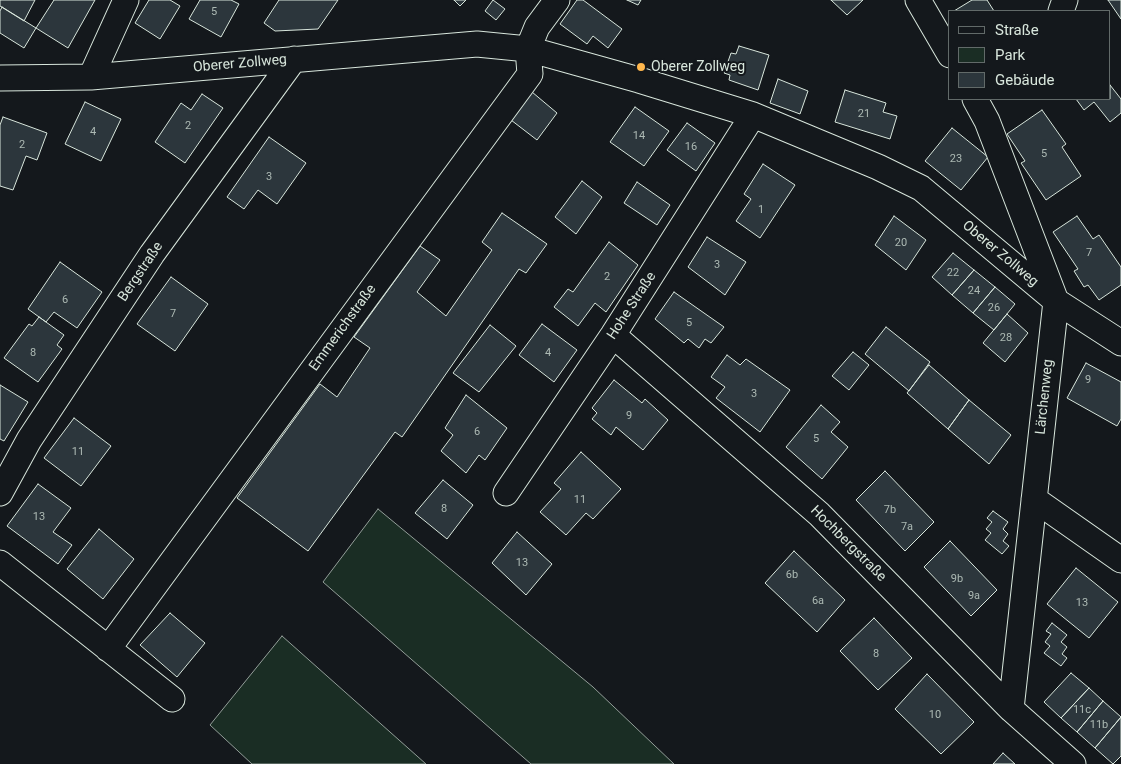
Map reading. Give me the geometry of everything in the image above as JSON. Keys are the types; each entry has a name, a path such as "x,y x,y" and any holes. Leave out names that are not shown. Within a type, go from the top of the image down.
{"street":[{"path":"91,77 126,0"},
{"name":"Emmerichstraße","path":"108,649 530,74 528,49 537,26 556,0"},
{"path":"918,0 948,52"},
{"name":"Oberer Zollweg","path":"0,78 91,77 477,44 528,49 753,115 878,166 921,188 1056,301 1121,343"},
{"name":"Bergstraße","path":"0,493 29,440 152,254 294,59"},
{"name":"Lärchenweg","path":"976,100 987,121 1056,301 1012,709"},
{"name":"Hohe Straße","path":"506,494 613,335 753,115"},
{"name":"Hochbergstraße","path":"613,335 819,514 1012,709 1073,764"},
{"path":"1034,499 1121,560"},
{"path":"0,563 172,699"}],"green space":[{"path":"378,509 593,687 674,764 531,764 323,582"},
{"path":"282,636 426,764 252,764 210,725"}],"building":[{"path":"0,0 35,0 24,21 0,6"},
{"path":"54,0 95,0 68,48 36,28"},
{"path":"149,0 170,0 180,6 160,39 135,23"},
{"path":"200,0 231,0 239,4 221,37 189,19"},
{"path":"279,0 338,0 318,29 275,31 264,23"},
{"path":"454,0 466,0 460,6"},
{"path":"493,0 505,9 496,20 485,11"},
{"path":"577,0 583,0 622,29 608,48 593,36 587,44 560,24"},
{"path":"627,0 641,0 638,5"},
{"path":"831,0 863,0 847,15"},
{"path":"972,0 987,0 993,10 956,10"},
{"path":"1108,0 1121,0 1121,19"},
{"path":"2,7 36,28 24,48 0,33 0,11"},
{"path":"739,46 769,55 758,90 729,80 730,75 724,73 731,53 736,54"},
{"path":"778,79 808,91 800,114 770,103"},
{"path":"1111,86 1121,99 1121,113 1110,122 1094,102 1084,110 1077,100 1111,100"},
{"path":"845,90 886,103 883,112 897,116 890,139 835,122"},
{"path":"532,92 557,113 537,140 511,120"},
{"path":"202,94 223,108 185,163 155,142 181,103 191,110"},
{"path":"85,102 121,119 101,161 65,144"},
{"path":"635,107 669,131 644,166 610,142"},
{"path":"1042,110 1066,144 1062,147 1081,176 1046,200 1021,163 1025,161 1007,134"},
{"path":"3,117 47,133 37,160 26,156 13,190 0,186 0,125"},
{"path":"687,123 715,143 696,171 667,150"},
{"path":"952,128 988,157 961,190 925,161"},
{"path":"269,137 306,163 277,204 258,190 244,209 227,197"},
{"path":"763,164 795,185 760,238 736,221 751,199 744,194"},
{"path":"582,181 602,197 576,234 555,217"},
{"path":"637,182 670,205 657,225 624,203"},
{"path":"502,213 547,244 526,273 519,269 402,437 395,432 308,551 237,498 320,384 337,397 370,348 354,337 420,246 440,260 417,292 446,316 492,250 482,242"},
{"path":"894,216 926,240 906,270 875,245"},
{"path":"1077,216 1093,239 1099,235 1121,267 1121,285 1099,300 1088,285 1084,287 1074,271 1078,269 1053,232"},
{"path":"707,237 746,262 725,295 688,267"},
{"path":"609,242 638,265 606,312 595,303 578,326 554,307 568,289 573,292"},
{"path":"953,253 974,270 952,295 932,277"},
{"path":"60,262 102,292 77,328 54,312 46,322 28,309"},
{"path":"974,270 995,287 973,313 952,295"},
{"path":"171,277 208,304 175,351 137,324"},
{"path":"995,287 1015,304 994,330 973,313"},
{"path":"674,292 724,327 711,343 705,339 699,348 688,339 684,343 655,319"},
{"path":"1007,314 1028,333 1005,362 983,343"},
{"path":"39,317 64,335 57,345 62,349 38,382 4,358 29,324 32,326"},
{"path":"542,324 577,350 554,382 519,355"},
{"path":"490,325 516,346 479,392 453,373"},
{"path":"886,327 930,362 909,391 865,354"},
{"path":"853,352 869,365 849,390 832,376"},
{"path":"727,355 740,365 746,359 790,390 760,432 716,398 725,387 711,377"},
{"path":"1086,363 1121,382 1121,419 1117,426 1067,398"},
{"path":"929,365 969,400 948,429 907,393"},
{"path":"614,380 642,403 645,399 668,420 643,450 616,427 611,435 592,419 597,413 592,408"},
{"path":"0,385 28,402 4,441 0,439"},
{"path":"466,395 507,428 485,460 479,455 466,473 441,451 453,435 445,428"},
{"path":"969,400 1011,435 989,464 948,429"},
{"path":"821,405 840,422 831,432 848,447 822,479 786,447"},
{"path":"74,418 111,446 81,486 44,458"},
{"path":"581,452 621,489 593,519 586,513 566,535 540,512 561,489 554,483"},
{"path":"885,471 934,522 905,551 856,500"},
{"path":"443,480 473,505 447,539 415,513"},
{"path":"38,484 71,508 53,532 72,545 58,564 7,526"},
{"path":"993,511 1008,522 1003,529 1008,534 1003,541 1009,546 1002,554 985,540 991,533 986,529 992,522 987,518"},
{"path":"99,529 134,559 103,599 67,569"},
{"path":"517,532 552,564 526,595 492,563"},
{"path":"950,541 997,590 971,616 924,567"},
{"path":"794,551 845,600 817,632 765,583"},
{"path":"1076,568 1118,602 1089,638 1047,604"},
{"path":"170,613 205,643 177,677 140,645"},
{"path":"874,618 912,658 878,690 840,651"},
{"path":"1052,623 1067,635 1061,642 1067,647 1062,654 1067,658 1061,666 1044,653 1050,646 1045,642 1051,634 1046,631"},
{"path":"1071,673 1089,688 1061,718 1044,702"},
{"path":"927,674 974,722 941,754 895,709"},
{"path":"1089,688 1103,701 1077,732 1061,718"},
{"path":"1103,701 1121,717 1095,748 1077,732"},
{"path":"1121,717 1121,756 1113,764 1095,748"},
{"path":"1003,753 1015,764 993,764"}],"place":[{"name":"Oberer Zollweg","path":"641,67"}]}
